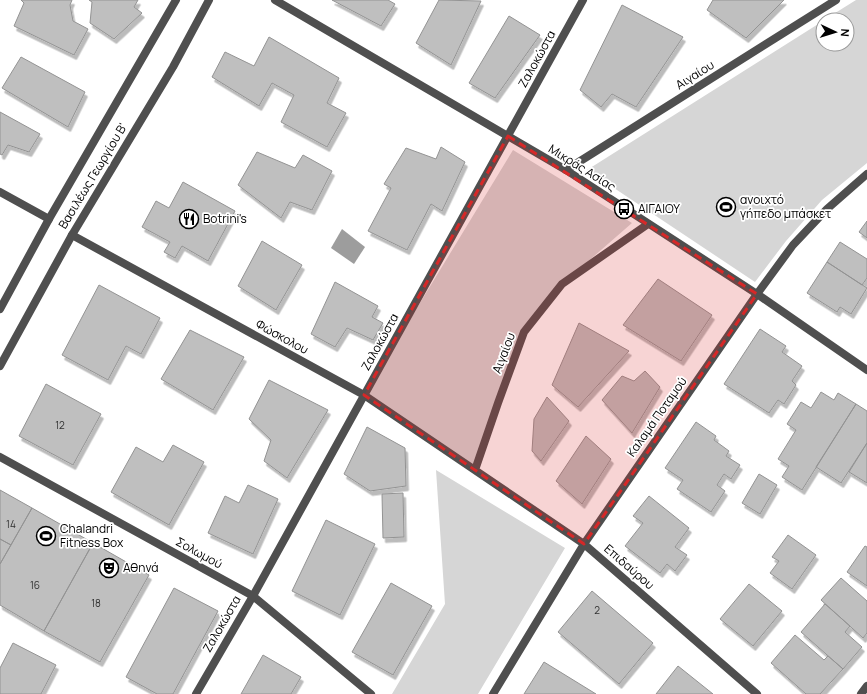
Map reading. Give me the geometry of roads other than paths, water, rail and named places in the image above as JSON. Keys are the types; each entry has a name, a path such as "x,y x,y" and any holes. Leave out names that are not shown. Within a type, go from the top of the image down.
{"street":[{"name":"Βασιλέως Γεωργίου Β'","path":"0,309 49,219 176,0"},
{"name":"Βασιλέως Γεωργίου Β'","path":"0,366 72,235 173,67 209,0"},
{"name":"Μικράς Ασίας","path":"275,0 566,170 757,294 867,370"},
{"name":"Ζαλοκώστα","path":"196,694 253,596 584,0"},
{"name":"Αιγαίου","path":"566,170 836,0"},
{"name":"Καλαμά Ποταμού","path":"493,694 584,544 757,294 793,245 828,209 867,174"},
{"path":"0,192 49,219"},
{"name":"Αιγαίου","path":"475,470 524,332 562,284 648,224"},
{"name":"Φώσκολου","path":"72,235 364,395 475,470"},
{"name":"Σολωμού","path":"0,457 253,596 371,694"},
{"name":"Επιδαύρου","path":"475,470 584,544 757,694"},
{"path":"861,694 867,686"}],"place":[{"name":"ανοιχτό γήπεδο μπάσκετ","path":"726,207"},
{"name":"ΑΙΓΑΙΟΥ","path":"624,209"},
{"name":"Botrini's","path":"189,219"},
{"name":"Chalandri Fitness Box","path":"46,536"},
{"name":"Αθηνά","path":"109,568"}]}
